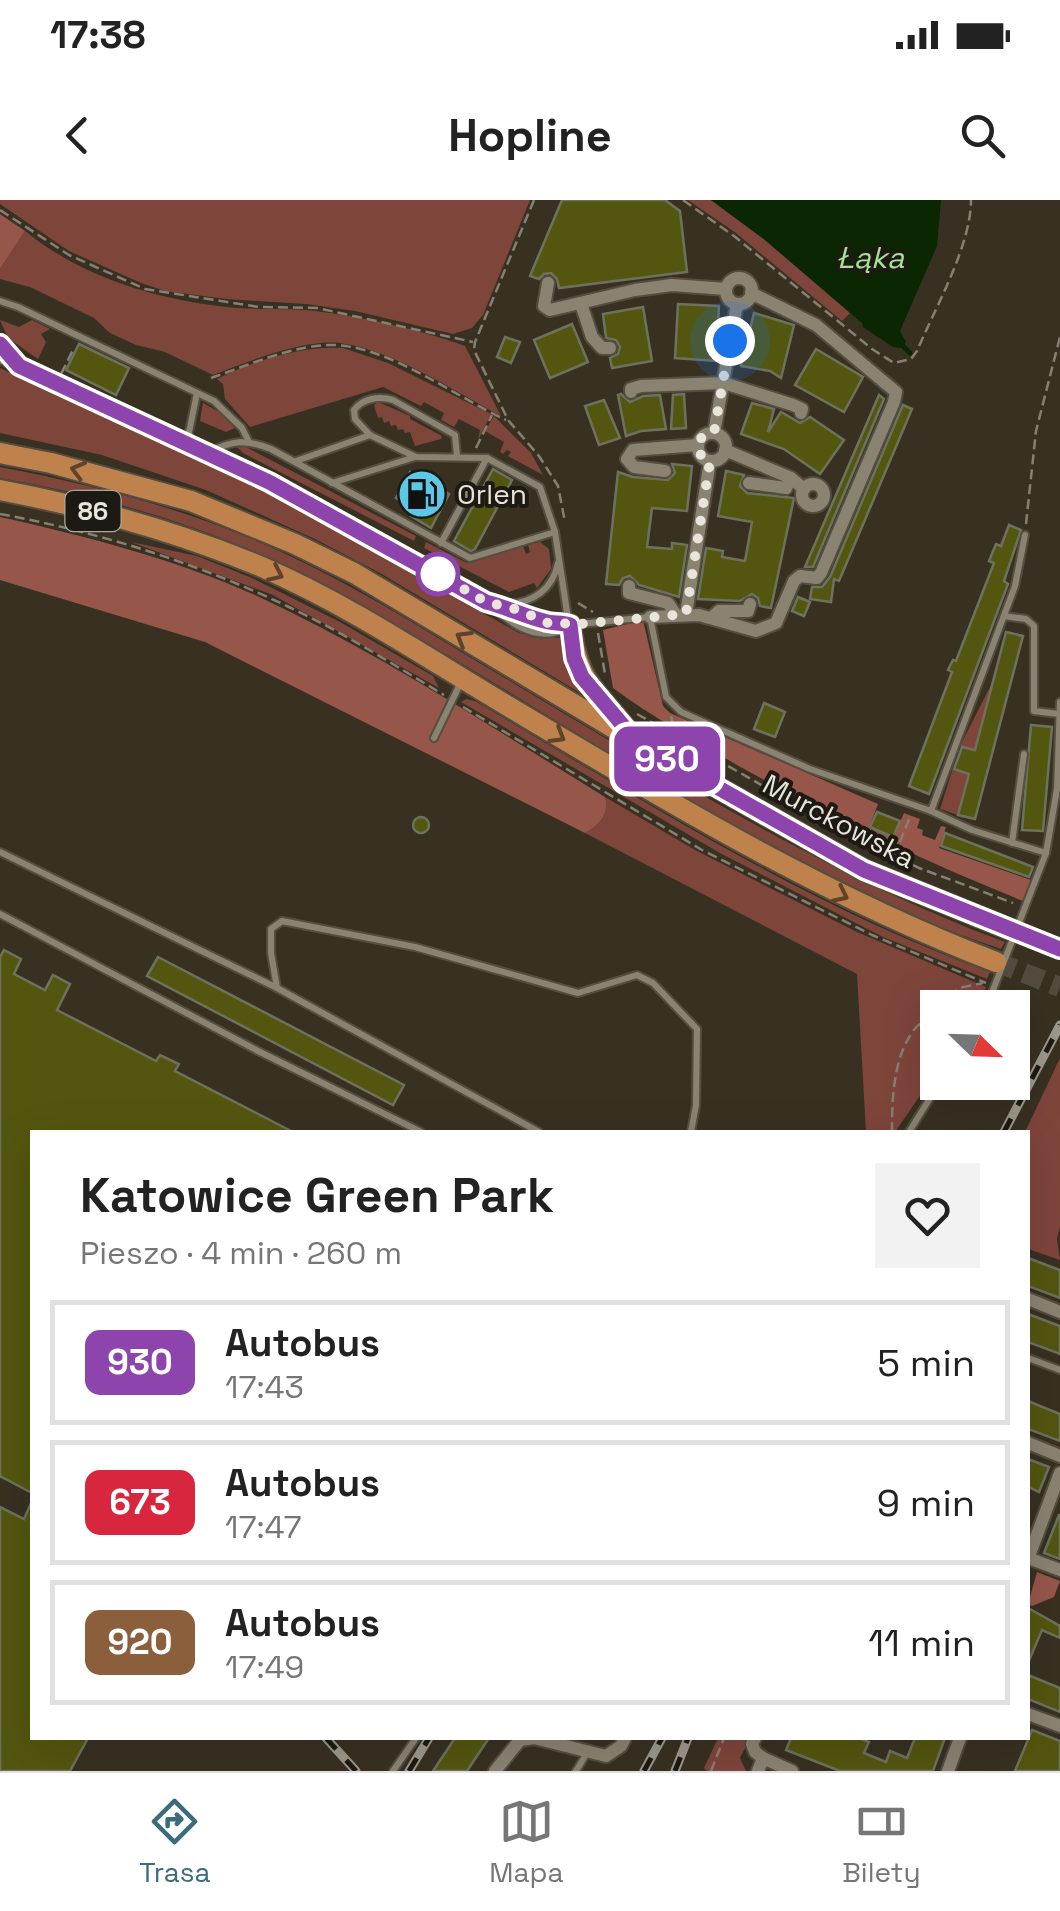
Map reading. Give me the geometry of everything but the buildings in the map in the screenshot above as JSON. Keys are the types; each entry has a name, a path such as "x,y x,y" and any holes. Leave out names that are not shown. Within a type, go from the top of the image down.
{"highway":[{"path":"0,445 33,459"},
{"name":"Murckowska","path":"0,454 33,459 191,501 295,544 354,573 637,742 864,870 1009,929"},
{"name":"86","path":"0,490 112,516 260,566 350,611 785,867 882,916 996,962"},
{"path":"570,625 574,658 582,677 637,742"}],"street":[{"path":"650,617 681,614 756,630 776,623 794,581 800,576 817,578 820,574 896,392 816,325 752,293 746,280 730,281 726,289 726,296 736,304 746,303 752,293"},
{"path":"548,283 544,306 550,310 672,285 726,289"},
{"path":"582,304 592,337 602,348 610,348"},
{"path":"714,433 736,304"},
{"path":"578,344 592,337"},
{"path":"715,340 730,341"},
{"path":"631,392 642,386 724,383 793,405 802,409 801,413"},
{"path":"714,433 725,441 725,450 719,459 710,461 701,456 698,445 702,437 714,433"},
{"path":"665,471 634,468 627,460 634,450 698,445"},
{"path":"725,450 791,478 804,489 802,496 810,506 817,506 824,498 850,504"},
{"path":"681,614 710,461"},
{"path":"749,483 786,488 791,478"},
{"path":"629,586 629,593 668,603 681,614"},
{"path":"711,618 719,611 748,610 750,604"},
{"path":"1030,1301 1060,1312"},
{"path":"1030,1445 1060,1456"},
{"path":"1030,1554 1060,1473"},
{"path":"1030,1560 1060,1570"},
{"path":"1030,1715 1060,1726"},
{"path":"495,1771 520,1740"},
{"path":"541,1740 606,1756 624,1740"},
{"path":"754,1740 752,1744 761,1764 792,1771"},
{"path":"948,1771 959,1740"}],"lane":[{"path":"0,302 197,393 227,410 248,440"},
{"path":"0,344 19,366"},
{"path":"0,360 209,452 319,508 486,602 508,623 538,634 560,632 570,625"},
{"path":"186,442 197,393"},
{"path":"416,456 370,435 355,419 358,404 382,397 455,435 457,456"},
{"path":"294,461 370,435"},
{"path":"209,452 230,442 248,440 294,461 470,558 554,532"},
{"path":"332,483 416,456 472,456 486,458 540,487 554,532 570,625"},
{"path":"441,543 486,458"},
{"path":"931,811 1015,586 1025,535"},
{"path":"486,602 512,605 535,597 555,578 559,558"},
{"path":"486,602 519,610 548,623 570,625 650,617 670,705 753,746 1012,844 1046,853"},
{"path":"1004,616 1026,620 1034,626 1034,711 1059,714"},
{"path":"434,738 463,679"},
{"path":"993,990 1046,853 1057,789 1060,702"},
{"path":"1012,844 1024,754"},
{"path":"0,852 277,988 535,1130"},
{"path":"0,914 417,1130"},
{"path":"277,988 271,929 282,921 415,947 578,992 637,975 653,983 697,1029 696,1106 691,1130"},
{"path":"910,1130 929,1100"},
{"path":"1030,1359 1060,1370"},
{"path":"393,1771 415,1740"},
{"path":"576,1771 586,1753"}],"path":[{"path":"211,378 306,348 343,346 390,361 508,420 474,350 534,200"},
{"path":"683,200 734,236 885,360 902,363 917,351 959,252 969,224 971,200"},
{"path":"0,210 59,249 145,289 259,307 317,308 475,342"},
{"path":"61,374 79,336"},
{"path":"1025,535 1036,430 1060,337"},
{"path":"472,456 493,414"},
{"path":"0,514 104,538 251,590 344,636 689,843 872,936 984,983 957,990"},
{"path":"598,630 606,682"},
{"path":"670,705 676,736"},
{"path":"636,713 894,856 1019,906"},
{"path":"894,856 914,806"},
{"path":"892,1130 892,1102 900,1058 920,1025"},
{"path":"710,1771 723,1740"}],"shaded area":[{"path":"0,200 530,200 483,315 472,328 453,334 355,311 165,291 69,251 0,204"},
{"path":"688,200 711,200 765,240 850,313 842,321 736,233"},
{"path":"0,214 25,231 0,269"},
{"path":"25,231 99,275 154,294 210,305 306,310 352,317 465,346 501,416 402,363 340,343 293,348 213,375 165,352 110,333 94,318 30,287 0,279 0,269"},
{"path":"0,320 19,327 32,320 50,329 41,334 46,342 38,359 8,338"},
{"path":"343,348 388,363 491,414 478,440 480,430 459,419 454,427 441,420 444,413 383,387 250,427 225,399 223,384 217,379 278,356"},
{"path":"0,368 306,510 408,565 445,592 519,633 535,638 560,638 568,670 582,694 380,573 206,490 102,455 0,433"},
{"path":"378,402 410,416 442,436 441,439 415,446 410,432 378,418 374,405"},
{"path":"203,403 223,414 235,428 226,432 200,421"},
{"path":"494,416 531,453 543,475 508,456 511,452 500,452 504,442 485,431"},
{"path":"244,446 416,536 414,541 237,447"},
{"path":"0,467 156,505 281,552 379,603 626,751 811,855 1005,942 1001,949 928,922 788,856 390,622 282,564 214,535 144,512 0,478"},
{"path":"0,517 161,560 224,582 300,617 433,691 605,797 605,814 585,833 205,642 0,580"},
{"path":"131,542 197,556 252,578 340,622 433,676 439,688 273,595"},
{"path":"426,542 467,563 523,546 526,554 530,552 528,545 540,542 549,549 551,569 537,588 534,583 509,592 424,548"},
{"path":"643,620 663,706 670,713 878,804 869,828 894,837 904,813 920,819 917,828 923,830 922,835 935,840 941,826 946,827 939,848 1031,880 1023,901 807,803 737,765 613,688 603,630"},
{"path":"994,679 975,750 960,746"},
{"path":"466,699 726,849 856,916 990,972 987,979 883,937 720,853 461,702"},
{"path":"953,768 969,774 958,815 940,809"},
{"path":"605,797 695,850 857,932 986,987 920,990 920,1096 896,1130 866,1130 857,974 585,833 602,819"},
{"path":"1060,1058 1060,1260 1030,1250 1030,1130 1026,1130"},
{"path":"1037,1572 1060,1581 1054,1597 1032,1606 1030,1597"},
{"path":"717,1740 749,1740 740,1758 746,1771 704,1768"}],"water":[{"name":"Łąka","path":"711,200 941,200 937,246 900,331 906,342 901,348 893,347 863,327 765,240"}],"waterway":[{"path":"903,346 910,353"}],"tunnel":[{"path":"1009,929 1060,949"},
{"path":"996,962 1060,987"}],"railway":[{"path":"1005,1130 1060,1025"},
{"path":"328,1740 356,1771"},
{"path":"409,1771 428,1740"},
{"path":"644,1771 661,1740"},
{"path":"675,1771 687,1740"}],"bus line":[{"name":"930","path":"0,344 19,366 269,482 486,602 519,610 548,623 570,625 574,658 582,677 637,742 864,870 1060,949"}],"place":[{"name":"Orlen","path":"422,494"}],"route":[{"path":"438,574 428,568 486,602 519,610 548,623 570,625 686,614 710,461 701,456 698,443 714,433 730,341"}]}
